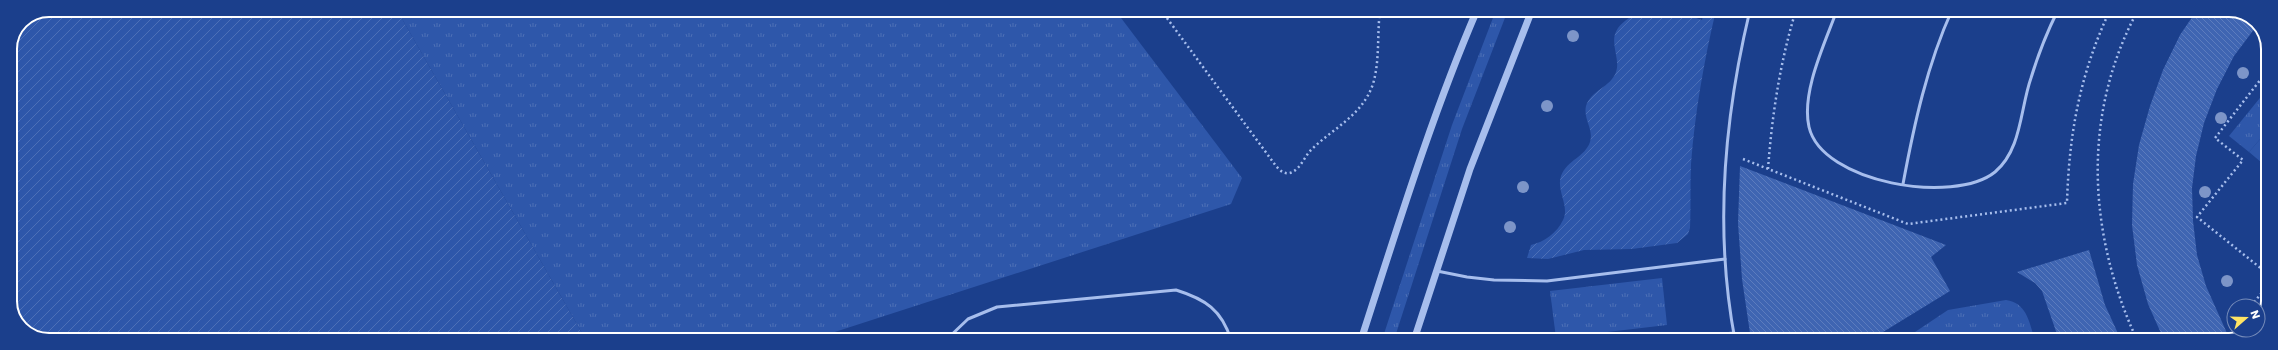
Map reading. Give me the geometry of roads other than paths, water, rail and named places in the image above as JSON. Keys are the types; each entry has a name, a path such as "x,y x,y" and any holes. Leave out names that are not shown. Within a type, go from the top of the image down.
{"street":[{"path":"1363,333 1423,149 1457,57 1474,17"},
{"path":"1416,333 1470,168 1529,17"}],"lane":[{"path":"1734,333 1725,260 1723,208 1730,107 1749,17"},
{"path":"1834,17 1808,98 1809,128 1816,142 1825,154 1837,164 1877,178 1903,184 1930,187 1956,187 1970,185 1995,172 2005,162 2017,137 2030,79 2055,17"},
{"path":"1903,184 1914,128 1929,72 1949,17"},
{"path":"1436,270 1467,278 1547,281 1725,260"},
{"path":"953,333 968,319 997,307 1176,290 1196,296 1214,309 1226,326 1228,333"}]}
